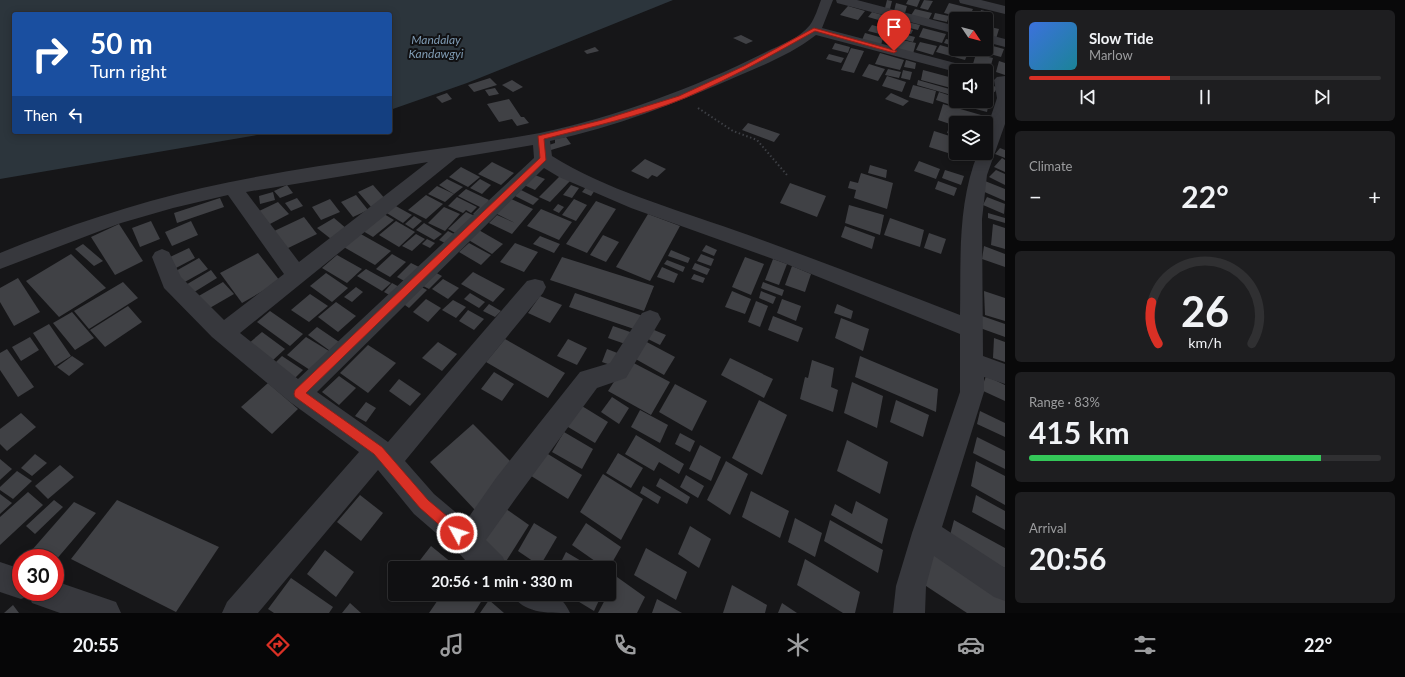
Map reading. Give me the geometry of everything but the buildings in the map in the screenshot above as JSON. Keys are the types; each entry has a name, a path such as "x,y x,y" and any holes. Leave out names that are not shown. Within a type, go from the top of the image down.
{"street":[{"path":"0,261 46,241 126,213 233,188 541,138 604,122 681,97 746,68 814,30 827,0"},
{"path":"842,0 949,28"},
{"path":"965,0 1005,10"},
{"path":"814,30 949,66"},
{"path":"993,40 1005,43"},
{"path":"909,613 911,586 926,533 972,392 972,219 978,175 992,139 1005,98 998,79"},
{"path":"541,138 543,159"},
{"path":"224,333 452,152"},
{"path":"543,159 565,173 638,203 791,258 971,329"},
{"path":"299,394 543,159"},
{"path":"233,188 297,276"},
{"path":"162,257 172,282 224,333 299,394 383,456 424,504 468,542 486,561"},
{"path":"238,613 383,456 535,287"},
{"path":"468,542 506,488 589,380 618,371 650,319"},
{"path":"971,362 1005,374"},
{"path":"926,533 1005,586"},
{"path":"0,577 12,581"},
{"path":"64,599 105,613"},
{"path":"537,601 554,613"}],"path":[{"path":"681,97 733,131 757,140 787,175"}],"water":[{"name":"Mandalay Kandawgyi","path":"0,0 673,0 467,83 392,109 392,12 12,12 12,134 263,134 0,179"}],"route":[{"path":"457,533 424,504 378,450 299,394 543,159 541,138 604,122 681,97 746,68 814,30 894,51"}]}
